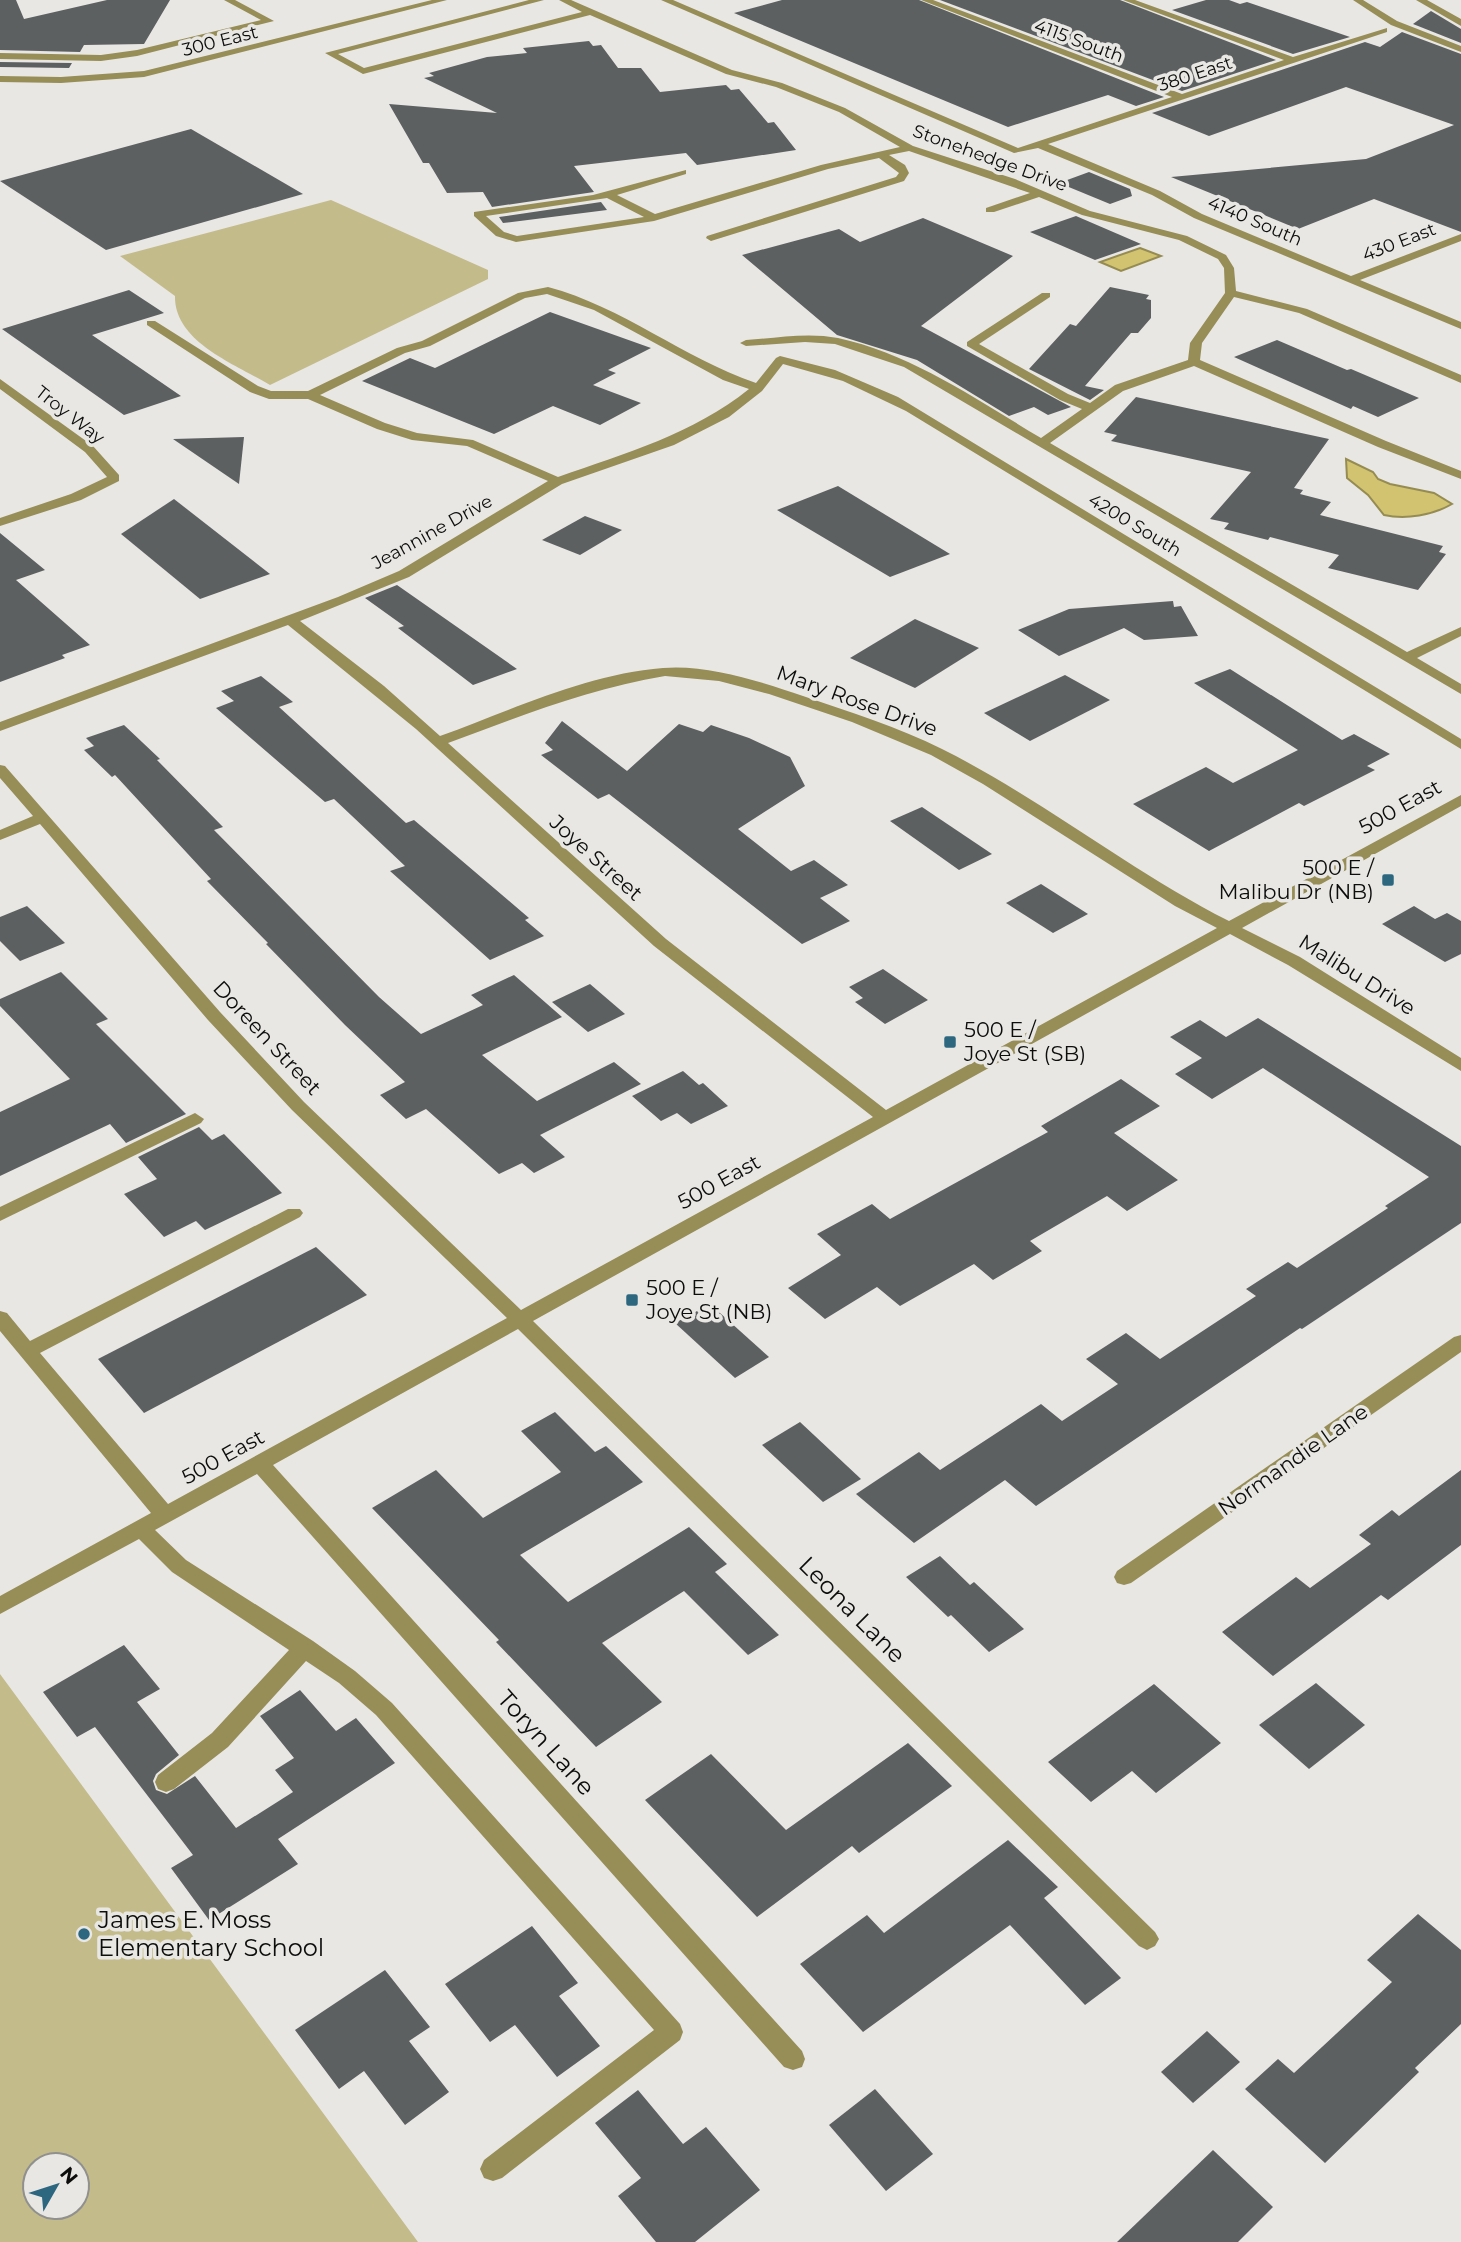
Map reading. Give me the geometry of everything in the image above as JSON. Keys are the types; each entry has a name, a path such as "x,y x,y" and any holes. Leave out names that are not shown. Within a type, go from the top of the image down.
{"street":[{"path":"0,56 101,58 137,53 269,21 228,0"},
{"name":"300 East","path":"0,79 61,80 144,74 443,0"},
{"path":"540,0 330,53 363,71 591,12"},
{"name":"Stonehedge Drive","path":"563,0 729,72 779,85 842,110 909,148 1011,181 1086,213 1183,239 1222,257 1229,268 1231,293"},
{"name":"380 East","path":"665,0 1018,151 1384,30"},
{"name":"4115 South","path":"925,0 1182,97"},
{"path":"1127,0 1293,60"},
{"path":"1357,0 1374,14 1461,49"},
{"path":"1420,0 1461,23"},
{"name":"4140 South","path":"1038,144 1156,193 1198,216 1461,326"},
{"path":"682,173 608,194 478,214 500,234 516,239 654,218 825,167 909,148"},
{"path":"710,237 900,179 904,173 901,167 880,154"},
{"path":"990,210 1039,193"},
{"path":"608,194 654,218"},
{"name":"430 East","path":"1350,280 1461,237"},
{"path":"310,395 401,350 426,344 523,295 548,290 597,308 727,377 758,388"},
{"path":"1194,362 1196,343 1231,293 1303,311 1461,379"},
{"path":"1046,295 971,344 1064,397 1091,408"},
{"path":"151,323 254,389 269,395 310,395 381,426 416,437 469,443 558,481"},
{"path":"746,343 804,338 836,341 908,365 1461,690"},
{"name":"Jeannine Drive","path":"0,727 290,620 404,574 558,481 697,430 725,414 758,388 780,360"},
{"name":"4200 South","path":"780,360 826,369 854,379 910,408 1461,746"},
{"path":"1041,444 1127,384 1194,362 1382,444 1461,475"},
{"name":"Troy Way","path":"0,383 89,449 115,478 76,497 0,522"},
{"name":"Joye Street","path":"290,620 320,641 436,742 629,916 748,1013 883,1116"},
{"path":"1407,658 1461,631"},
{"name":"Mary Rose Drive","path":"436,742 565,695 613,681 665,672 719,677 774,691 834,711 936,752 988,780 1181,904 1226,928"},
{"name":"Doreen Street","path":"0,769 214,1016 298,1106 518,1320"},
{"name":"500 East","path":"0,1606 883,1116 1461,800"},
{"path":"0,835 41,818"},
{"name":"Malibu Drive","path":"1226,928 1294,961 1461,1066"},
{"path":"0,1215 195,1119"},
{"path":"28,1351 294,1213"},
{"path":"0,1318 165,1515"},
{"name":"Leona Lane","path":"518,1320 568,1366 1147,1939"},
{"name":"Normandie Lane","path":"1124,1577 1461,1342"},
{"name":"Toryn Lane","path":"259,1463 793,2059"},
{"path":"140,1528 179,1566 305,1647 347,1677 384,1709 671,2032 493,2169"},
{"path":"166,1782 220,1740 305,1647"}],"shaded area":[{"path":"331,200 488,270 488,279 270,385 224,360 195,339 177,312 175,296 120,256"},
{"path":"1140,248 1161,256 1121,271 1100,262"},
{"path":"1346,459 1373,472 1378,479 1434,493 1452,504 1419,516 1384,515 1368,495 1347,478"},
{"name":"James E. Moss Elementary School","path":"0,1674 418,2242 0,2242"}],"building":[{"path":"0,0 16,0 24,19 107,0 170,0 144,44 84,45 80,52 0,50"},
{"path":"782,0 919,0 1164,97 1136,106 1108,95 1008,127 734,13"},
{"path":"940,0 1120,0 1276,60 1182,91"},
{"path":"1206,0 1229,0 1240,4 1247,2 1350,37 1293,54 1172,10"},
{"path":"1431,11 1461,29 1461,43 1413,24"},
{"path":"1402,32 1461,54 1461,232 1374,199 1298,229 1171,177 1366,159 1454,125 1346,87 1209,136 1152,113 1365,42 1380,47"},
{"path":"589,41 593,46 601,45 618,68 641,68 660,92 726,85 731,90 739,89 768,123 774,122 796,150 697,165 686,153 574,166 594,192 492,207 483,192 447,193 429,163 423,163 389,104 497,113 424,78 434,76 429,73 487,57 527,53 523,48"},
{"path":"0,62 72,63 69,68 0,67"},
{"path":"191,129 303,194 106,250 0,181"},
{"path":"1089,172 1130,189 1132,196 1110,204 1059,183"},
{"path":"601,202 607,210 503,223 499,217"},
{"path":"1076,216 1141,244 1095,260 1030,232"},
{"path":"923,218 1013,256 921,326 1071,407 1048,415 1034,407 1009,416 917,360 837,335 742,255 839,229 860,242"},
{"path":"1110,287 1149,295 1146,299 1151,300 1151,318 1138,333 1131,333 1085,386 1104,390 1090,400 1029,369 1070,324 1076,326"},
{"path":"129,290 164,313 92,335 181,396 124,415 2,329"},
{"path":"550,312 651,348 608,370 616,373 593,385 641,403 600,425 553,406 494,434 362,381 410,358 435,368"},
{"path":"1277,340 1419,398 1378,417 1353,406 1351,409 1234,357"},
{"path":"1136,397 1329,439 1294,488 1303,490 1300,494 1331,502 1320,515 1443,546 1439,552 1446,554 1418,590 1328,568 1339,555 1270,537 1268,540 1224,529 1229,523 1210,519 1251,472 1111,441 1117,435 1104,432"},
{"path":"244,437 239,484 173,439"},
{"path":"838,486 950,554 890,577 777,510"},
{"path":"174,499 270,574 200,599 121,534"},
{"path":"585,516 622,530 580,555 542,540"},
{"path":"0,533 45,570 16,580 90,645 62,655 65,658 0,682"},
{"path":"397,585 517,669 473,685 398,628 404,626 365,598"},
{"path":"1173,601 1174,607 1181,606 1198,636 1144,640 1124,628 1059,656 1018,630 1069,609"},
{"path":"915,619 979,648 915,688 850,658"},
{"path":"1230,669 1342,740 1354,734 1390,754 1367,766 1375,770 1304,806 1299,803 1209,851 1133,804 1206,767 1233,783 1298,750 1194,683"},
{"path":"1065,675 1110,700 1030,741 984,713"},
{"path":"261,676 293,702 279,707 406,823 414,820 529,918 525,920 544,936 490,960 390,871 405,866 334,799 325,802 216,708 234,701 221,691"},
{"path":"562,721 627,771 679,724 703,732 711,725 749,738 790,757 805,786 738,829 791,871 814,860 848,885 820,898 850,921 802,944 609,794 598,799 541,755 553,750 545,743"},
{"path":"124,725 160,759 157,760 223,827 214,830 379,997 421,1034 483,1005 471,995 514,975 562,1017 482,1055 537,1101 614,1062 641,1084 540,1135 565,1157 534,1173 522,1163 499,1174 426,1109 406,1119 380,1095 405,1082 266,944 268,943 207,881 211,879 115,775 112,777 84,750 94,746 86,738"},
{"path":"922,807 992,854 959,870 890,821"},
{"path":"1041,884 1088,914 1053,933 1006,903"},
{"path":"27,906 65,943 20,961 0,941 0,917"},
{"path":"1414,906 1435,919 1447,913 1461,921 1461,954 1445,962 1382,924"},
{"path":"883,969 928,1000 885,1024 855,1002 863,998 849,987"},
{"path":"61,972 108,1019 96,1024 186,1114 126,1143 110,1124 0,1176 0,1112 70,1079 0,1006 0,999"},
{"path":"590,984 625,1014 588,1032 552,1002"},
{"path":"1258,1018 1461,1146 1461,1223 1036,1506 1005,1480 914,1543 856,1494 919,1452 940,1470 1041,1404 1062,1421 1118,1384 1086,1359 1126,1333 1160,1359 1256,1296 1246,1289 1288,1262 1297,1268 1388,1208 1385,1206 1429,1177 1263,1068 1212,1099 1175,1074 1202,1058 1170,1037 1200,1020 1226,1037"},
{"path":"683,1071 699,1085 703,1083 728,1106 691,1124 677,1113 661,1121 632,1096"},
{"path":"1121,1079 1160,1106 1114,1133 1178,1180 1127,1211 1107,1196 1030,1241 1042,1251 993,1280 974,1264 900,1306 877,1287 825,1319 788,1288 841,1255 817,1234 872,1204 890,1219 1048,1132 1041,1126"},
{"path":"199,1127 212,1140 224,1134 282,1193 205,1230 196,1221 164,1237 124,1194 157,1179 138,1157"},
{"path":"316,1247 367,1295 144,1413 98,1359"},
{"path":"710,1304 769,1357 735,1378 675,1323"},
{"path":"555,1412 595,1452 606,1446 643,1482 520,1555 568,1602 689,1527 727,1564 715,1572 779,1635 748,1655 684,1591 602,1643 662,1702 596,1747 496,1642 499,1640 372,1508 436,1470 483,1518 561,1472 521,1431"},
{"path":"800,1422 861,1479 823,1502 762,1445"},
{"path":"1461,1470 1461,1545 1388,1600 1381,1595 1273,1676 1222,1632 1296,1577 1310,1588 1371,1544 1359,1535 1392,1510 1399,1516"},
{"path":"940,1556 970,1585 974,1582 1024,1629 989,1652 951,1615 948,1617 906,1577"},
{"path":"124,1645 160,1689 137,1702 179,1755 156,1774 153,1781 156,1790 167,1794 195,1776 236,1828 293,1792 275,1770 294,1758 260,1716 300,1690 336,1731 356,1718 395,1763 278,1839 298,1864 209,1920 171,1868 193,1855 95,1727 77,1737 43,1692"},
{"path":"1316,1683 1365,1725 1309,1769 1259,1725"},
{"path":"1154,1684 1221,1743 1156,1793 1132,1771 1091,1802 1048,1762"},
{"path":"908,1743 952,1786 859,1853 852,1846 757,1917 645,1800 711,1754 786,1830"},
{"path":"1008,1840 1058,1887 1044,1898 1121,1978 1085,2005 1010,1925 863,2032 800,1964 867,1915 884,1933"},
{"path":"1418,1914 1461,1950 1461,2024 1415,2068 1419,2072 1325,2163 1245,2089 1278,2059 1294,2073 1392,1982 1367,1960"},
{"path":"532,1926 578,1983 559,1996 600,2046 557,2077 515,2025 490,2042 445,1984"},
{"path":"385,1970 430,2027 409,2041 449,2092 405,2125 364,2071 339,2089 295,2030"},
{"path":"1207,2031 1240,2062 1193,2103 1161,2072"},
{"path":"875,2089 933,2154 886,2191 829,2125"},
{"path":"638,2090 683,2144 706,2127 760,2190 695,2242 656,2242 618,2196 641,2178 595,2123"},
{"path":"1213,2150 1273,2207 1238,2242 1117,2242"}],"place":[{"name":"500 E / Malibu Dr (NB)","path":"1388,880"},
{"name":"500 E / Joye St (SB)","path":"950,1042"},
{"name":"500 E / Joye St (NB)","path":"632,1300"},
{"name":"James E. Moss Elementary School","path":"84,1934"}]}
